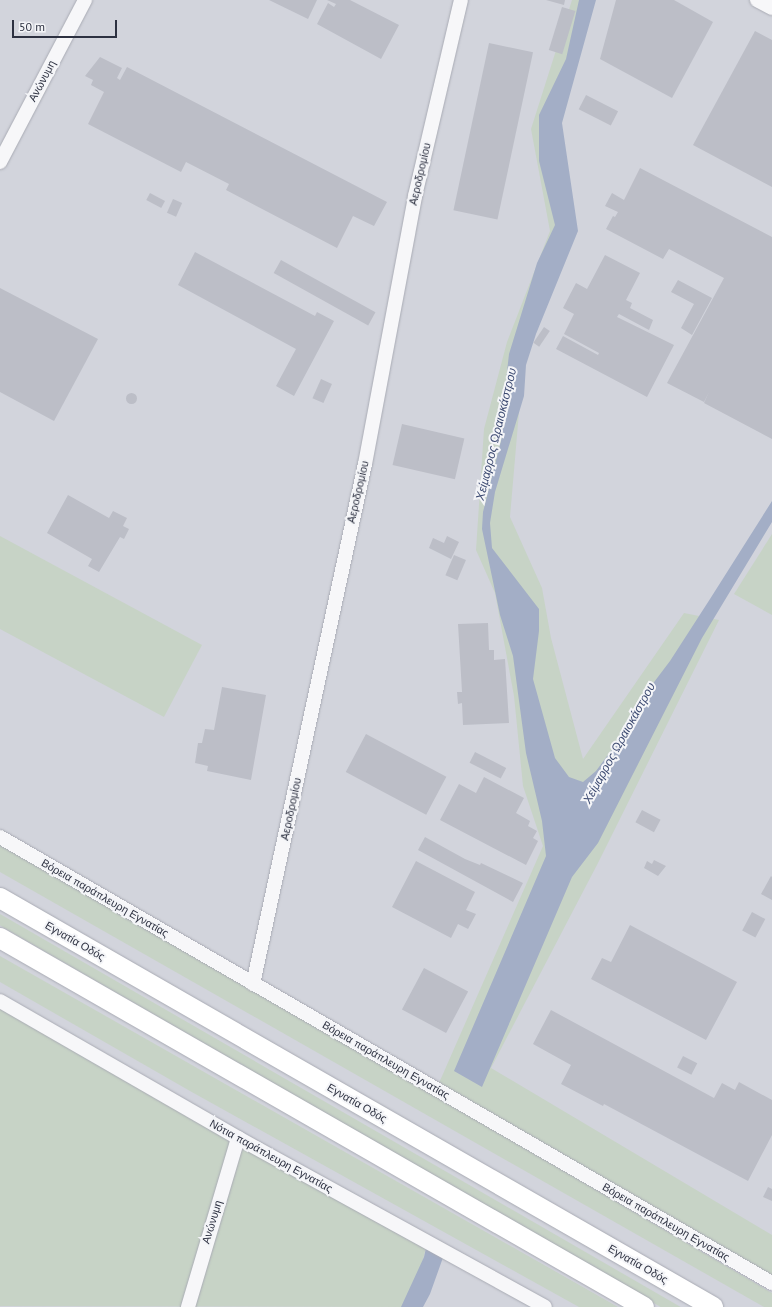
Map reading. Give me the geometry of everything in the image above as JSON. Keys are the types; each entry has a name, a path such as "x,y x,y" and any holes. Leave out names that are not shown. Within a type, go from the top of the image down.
{"highway":[{"name":"Εγνατία Οδός","path":"0,898 713,1307"},
{"path":"0,938 644,1307"}],"street":[{"name":"Ανώνυμη","path":"0,162 85,0"},
{"name":"Αεροδρομίου","path":"253,984 365,464 415,196 461,0"},
{"path":"756,0 772,8"},
{"name":"Βόρεια παράπλευρη Εγνατίας","path":"0,837 772,1283"},
{"name":"Νότια παράπλευρη Εγνατίας","path":"0,1001 238,1138 545,1307"},
{"name":"Ανώνυμη","path":"188,1307 238,1138"}],"shaded area":[{"path":"0,0 772,0 772,1307 0,1307"}],"green space":[{"path":"572,0 595,0 559,126 572,243 524,354 510,517 542,588 551,638 583,759 684,613 719,620 598,863 491,1068 772,1235 772,1277 439,1083 543,846 523,786 514,696 495,593 476,550 484,429 507,342 550,231 531,129"},
{"path":"772,534 772,615 734,594"},
{"path":"0,536 202,645 164,717 0,629"},
{"path":"0,845 457,1108 772,1293 772,1307 764,1307 0,872"},
{"path":"0,914 681,1307 661,1307 0,926"},
{"path":"0,956 618,1307 579,1307 190,1091 0,982"},
{"path":"0,1005 427,1244 411,1307 0,1306"}],"water":[{"name":"Χείμαρρος Ωραιοκάστρου","path":"579,0 596,0 562,123 578,231 536,334 526,365 524,396 495,492 490,523 492,548 539,609 539,631 533,679 555,758 569,777 583,782 596,771 616,744 636,706 670,661 772,501 772,522 702,638 598,843 572,877 482,1087 454,1071 546,856 542,821 526,753 513,656 500,615 482,529 483,512 502,437 501,424 509,354 537,263 555,225 539,161 539,115 566,59"},
{"path":"427,1244 445,1252 430,1294 423,1307 401,1307 424,1257"}],"building":[{"path":"269,0 317,0 308,19"},
{"path":"327,0 350,0 399,25 381,59 317,24 328,3 334,7 336,4"},
{"path":"546,0 565,0 564,5"},
{"path":"616,0 674,0 713,22 672,98 600,59"},
{"path":"562,7 575,11 562,54 549,50"},
{"path":"755,31 772,40 772,187 693,145"},
{"path":"489,43 533,52 497,220 453,210"},
{"path":"100,57 122,68 117,78 120,80 127,67 387,202 374,226 353,216 337,248 226,190 229,184 186,162 181,172 88,124 104,92 91,85 93,80 85,76"},
{"path":"586,95 618,111 611,126 579,109"},
{"path":"640,168 772,237 772,439 704,403 709,392 704,402 667,383 724,278 669,249 663,259 606,229 613,216 615,217 618,212 605,206 612,193 624,200"},
{"path":"150,193 165,201 161,208 146,200"},
{"path":"173,199 182,203 176,217 167,213"},
{"path":"195,252 315,316 317,312 334,321 294,396 276,386 296,349 178,285"},
{"path":"605,255 640,273 626,300 632,303 630,308 653,320 649,330 619,314 617,317 674,345 647,397 556,349 563,336 598,355 599,353 564,334 574,314 563,308 576,283 587,289"},
{"path":"281,260 375,312 368,325 274,273"},
{"path":"678,280 712,298 692,335 681,328 694,304 671,292"},
{"path":"0,288 98,339 54,421 0,392"},
{"path":"544,327 550,331 539,347 533,343"},
{"path":"321,379 332,384 323,403 312,398"},
{"path":"129,393 133,393 135,394 135,402 129,403 126,400 126,396"},
{"path":"402,424 464,438 455,479 393,465"},
{"path":"68,495 109,518 113,511 127,518 123,526 129,529 124,539 120,537 99,572 88,566 92,559 47,533"},
{"path":"447,536 459,542 451,559 429,548 433,538 444,543"},
{"path":"454,555 466,560 457,580 445,575"},
{"path":"488,623 489,650 494,650 494,660 505,659 509,723 463,725 462,703 458,704 457,692 462,692 458,624"},
{"path":"222,687 266,695 251,780 207,771 208,766 195,763 198,743 202,743 205,729 214,730"},
{"path":"366,734 446,777 426,815 346,772"},
{"path":"475,752 506,768 501,779 470,763"},
{"path":"484,777 524,798 516,813 530,821 528,826 537,831 533,838 538,841 526,865 440,820 459,784 476,793"},
{"path":"642,810 661,820 654,832 635,822"},
{"path":"425,837 465,859 480,865 481,863 523,883 513,902 418,850"},
{"path":"654,860 666,866 658,876 644,868 647,861 652,864"},
{"path":"416,861 475,892 466,910 476,914 468,929 458,924 451,938 392,907"},
{"path":"771,876 772,877 772,900 761,894"},
{"path":"752,912 765,919 755,938 742,931"},
{"path":"630,925 737,982 706,1040 591,979 602,958 611,962"},
{"path":"424,968 468,991 446,1033 402,1009"},
{"path":"551,1010 714,1098 722,1083 735,1090 739,1082 772,1100 772,1135 748,1181 604,1104 603,1106 561,1084 571,1065 533,1044"},
{"path":"683,1056 697,1063 691,1075 677,1068"},
{"path":"768,1187 772,1189 772,1201 763,1197"}]}
